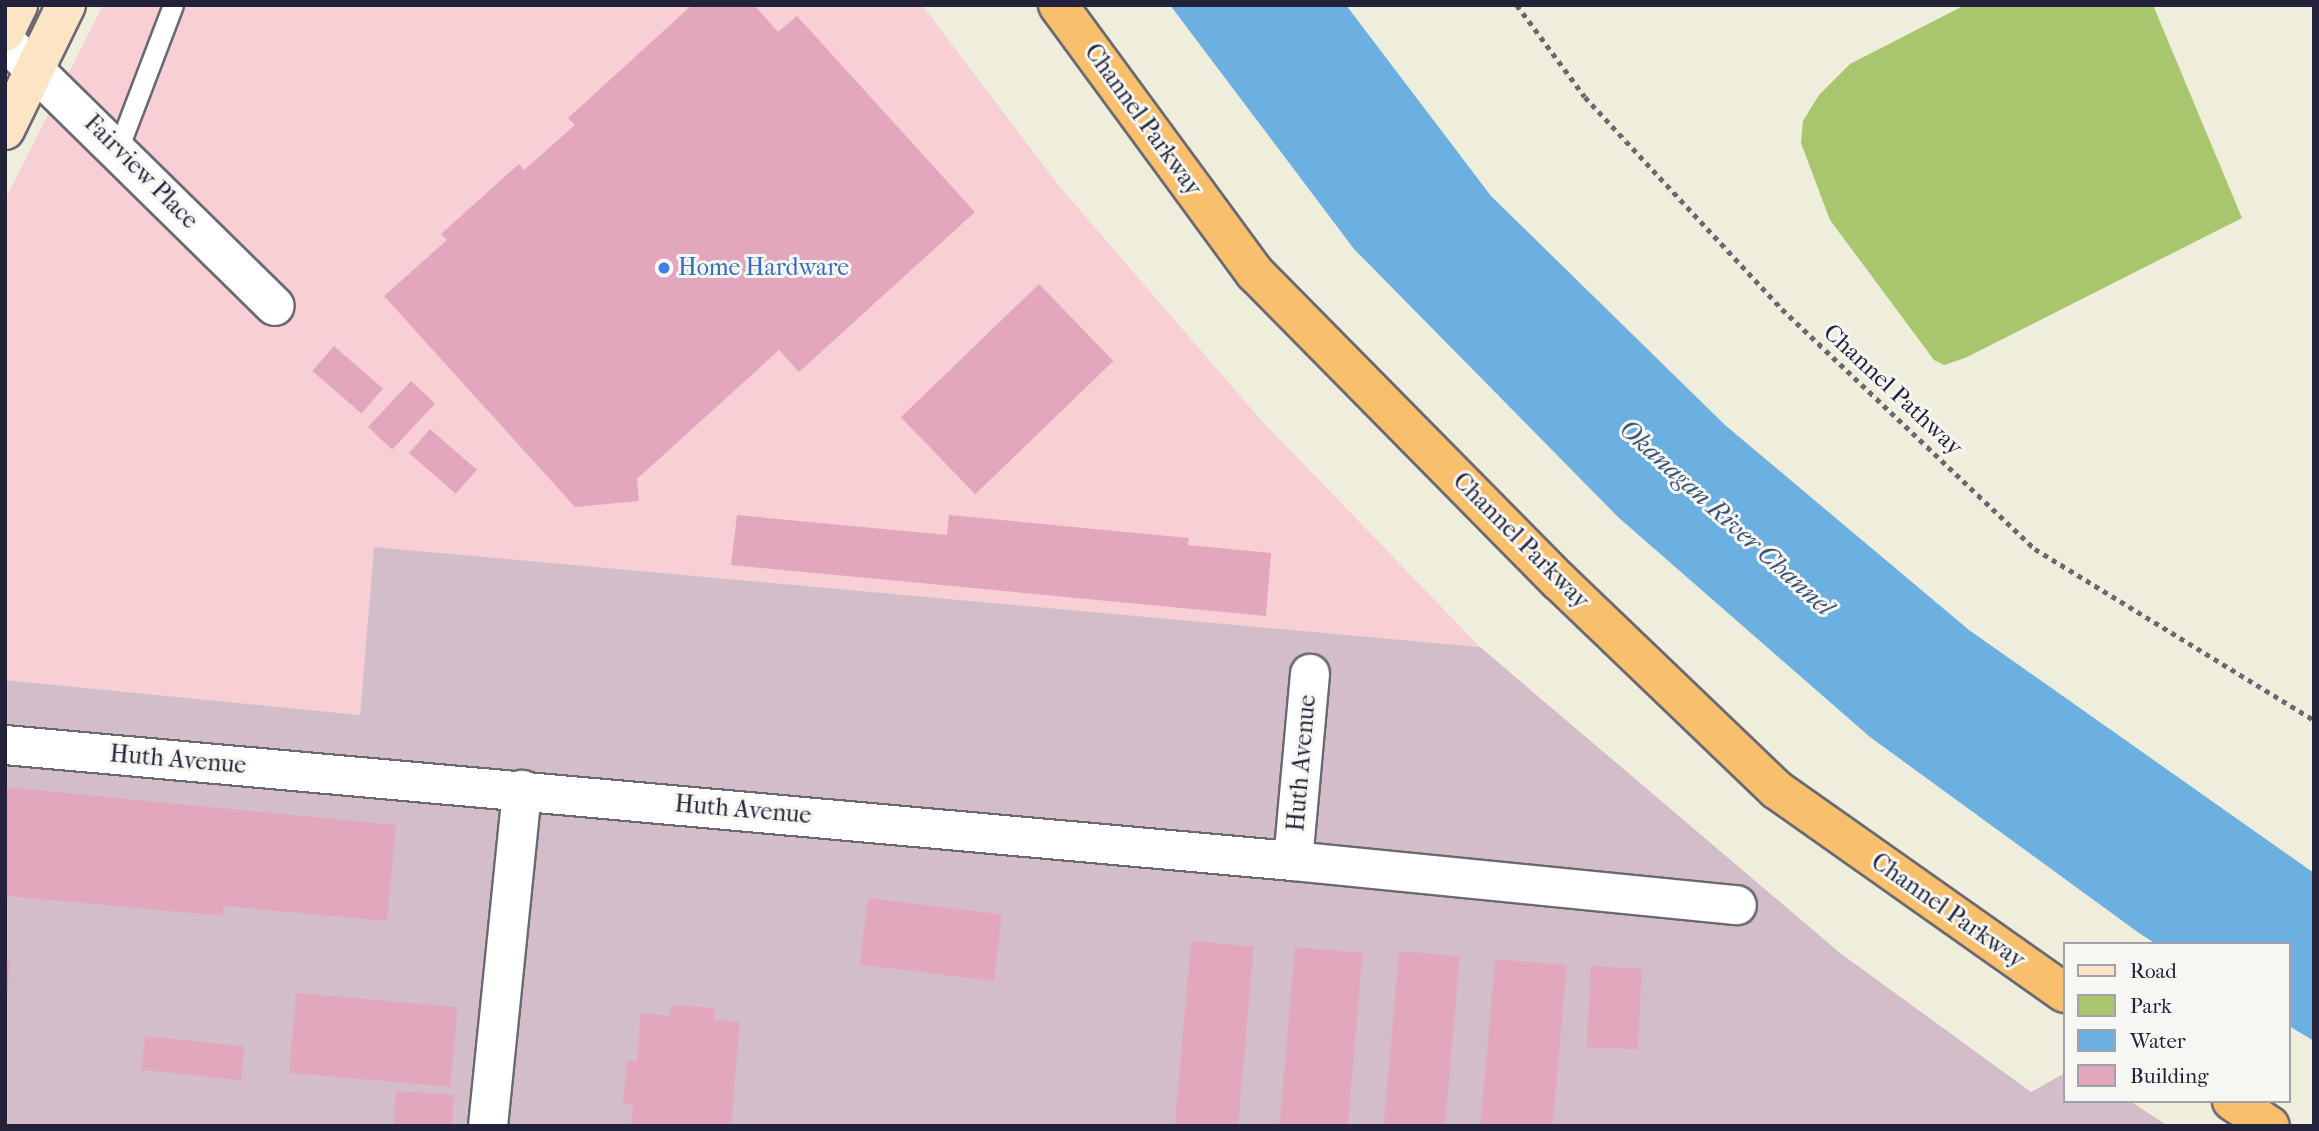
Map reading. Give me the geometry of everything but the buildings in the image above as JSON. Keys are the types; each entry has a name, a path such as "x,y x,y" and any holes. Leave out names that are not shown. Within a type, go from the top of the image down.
{"highway":[{"name":"Channel Parkway","path":"1058,5 1255,273 1559,581 1777,790 2064,992"},
{"path":"2235,1103 2270,1126"}],"main road":[{"path":"5,32 18,5"},
{"path":"5,130 66,5"}],"street":[{"name":"Fairview Place","path":"5,40 36,67 275,306"},
{"name":"Huth Avenue","path":"5,745 1293,861 1310,674"},
{"path":"488,1126 522,790"},
{"path":"1293,861 1737,905"}],"lane":[{"path":"118,149 173,5"}],"path":[{"name":"Channel Pathway","path":"1517,5 1585,97 1782,309 2035,549 2314,720"}],"shaded area":[{"path":"103,5 922,5 1059,186 1260,419 1480,647 374,547 360,715 5,680 5,200"},
{"path":"374,547 1480,647 1840,953 2031,1092 2064,1074 2064,1103 2133,1103 2168,1126 5,1126 5,680 360,715"}],"green space":[{"path":"1965,5 2153,5 2242,218 1965,358 1944,365 1934,360 1830,220 1801,143 1803,121 1819,95 1850,64"}],"water":[{"name":"Okanagan River Channel","path":"1170,5 1346,5 1491,196 1725,425 1969,630 2314,873 2314,1041 2291,1027 2291,942 2153,942 1870,737 1618,517 1354,249"}],"place":[{"name":"Home Hardware","path":"664,268"}]}
